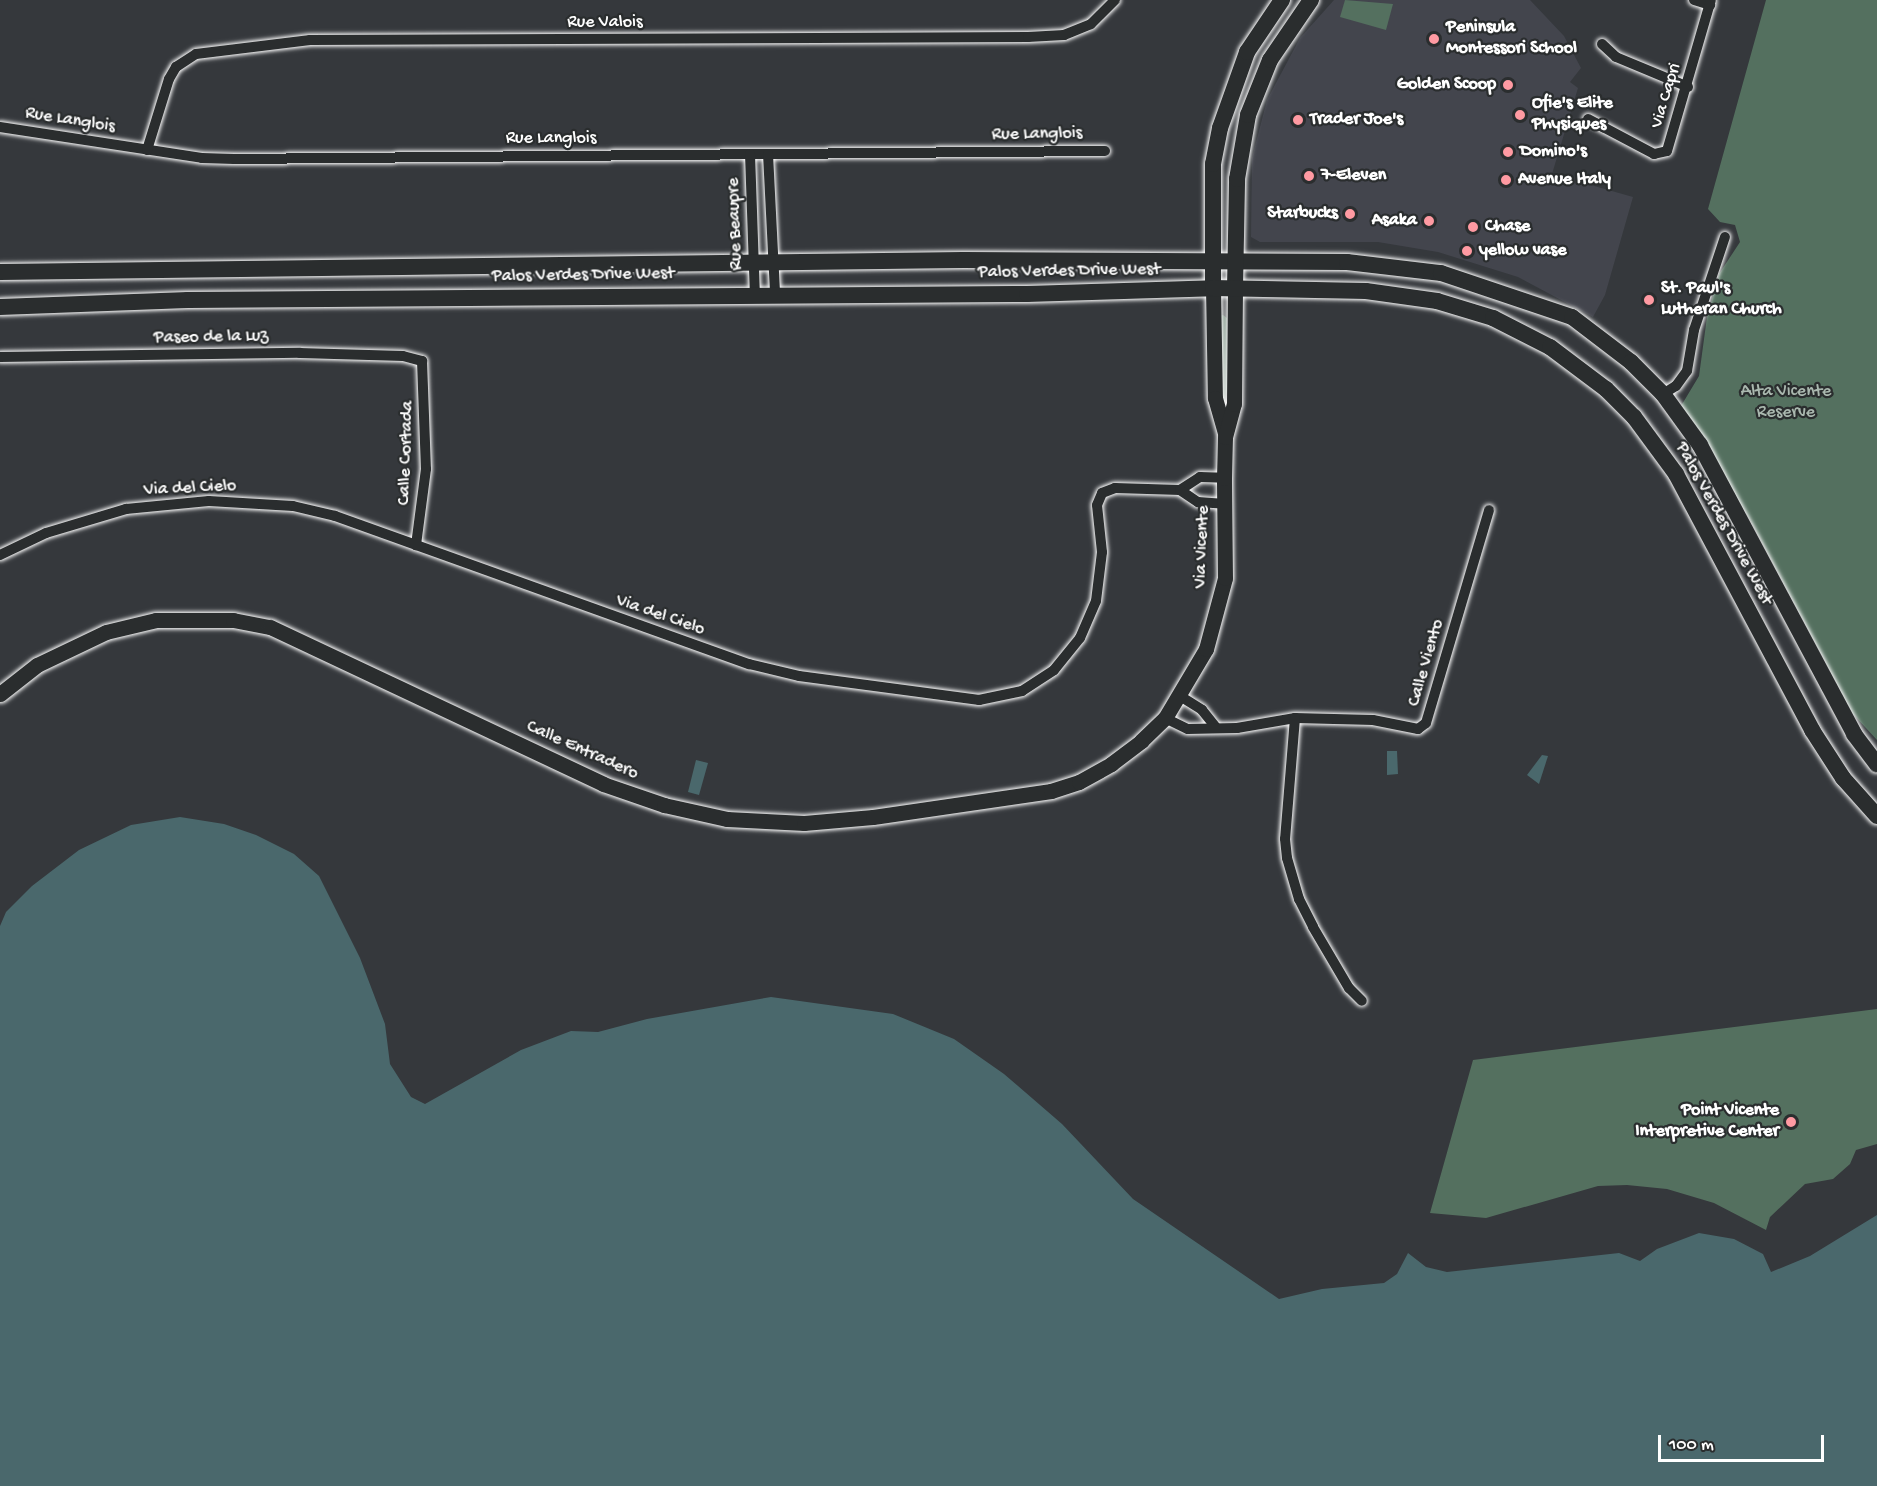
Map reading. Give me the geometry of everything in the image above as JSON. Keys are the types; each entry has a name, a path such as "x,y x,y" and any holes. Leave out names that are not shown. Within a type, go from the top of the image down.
{"main road":[{"path":"1213,288 1211,261 1213,164 1220,129 1247,52 1282,0"},
{"path":"1295,20 1292,11 1296,0"},
{"path":"1234,288 1237,179 1248,115 1270,60 1295,20 1311,0"},
{"name":"Palos Verdes Drive West","path":"0,272 754,260 1233,261 1402,267 1501,290 1572,317 1631,363 1663,394 1700,445 1854,734 1877,764"},
{"name":"Palos Verdes Drive West","path":"0,307 188,300 775,293 1027,294 1213,288 1366,291 1437,301 1493,318 1524,332 1606,389 1656,444 1676,474 1812,730 1843,778 1877,816"}],"street":[{"name":"Rue Valois","path":"147,150 169,79 176,67 196,54 310,40 1052,36 1091,24 1115,0"},
{"path":"1695,0 1711,3"},
{"name":"Via Capri","path":"1588,119 1598,128 1660,155 1667,151 1688,87 1711,3"},
{"path":"1602,44 1616,57 1688,87"},
{"name":"Rue Langlois","path":"0,127 147,150 234,159 1105,151"},
{"name":"Rue Beaupre","path":"750,154 755,294"},
{"name":"Rue Beaupre","path":"768,154 775,293"},
{"path":"1663,394 1676,386 1687,371 1694,330 1725,237"},
{"name":"Via Vicente","path":"1213,288 1215,398 1225,437"},
{"name":"Via Vicente","path":"1165,718 1206,649 1219,612 1225,578 1225,437 1234,404 1234,288"},
{"name":"Paseo de la Luz","path":"0,357 300,353 403,356 422,361"},
{"name":"Calle Cortada","path":"416,545 426,469 422,361"},
{"name":"Via del Cielo","path":"1180,490 1200,477 1224,478"},
{"name":"Via del Cielo","path":"0,555 46,533 126,509 209,501 293,506 335,516 749,664 800,676 979,700 1022,691 1054,670 1080,638 1096,601 1102,552 1097,505 1102,493 1115,489 1180,490 1198,502 1225,504"},
{"name":"Calle Viento","path":"1165,718 1188,729 1215,726 1237,728 1295,718 1373,720 1418,729 1426,723 1489,510"},
{"name":"Calle Entradero","path":"0,694 37,665 106,632 156,620 233,620 270,627 630,794 727,819 766,822 910,814 1051,791 1079,782 1111,764 1165,718"},
{"path":"1180,696 1202,710 1215,726"},
{"path":"1295,718 1285,838 1287,858 1299,899 1313,927 1349,988 1362,1001"}],"shaded area":[{"path":"1334,0 1530,0 1564,36 1581,68 1570,82 1578,88 1552,174 1633,197 1605,295 1593,317 1518,277 1438,252 1378,242 1260,242 1251,237 1252,158 1267,100 1300,38"}],"green space":[{"path":"1345,0 1393,4 1386,30 1340,17"},
{"name":"Alta Vicente Reserve","path":"1766,0 1877,0 1877,740 1853,714 1749,518 1681,406 1699,376 1707,317 1719,274 1740,242 1735,225 1720,222 1708,209"},
{"path":"1223,315 1227,318 1228,386 1222,417 1219,316"},
{"path":"1877,1009 1877,1144 1856,1150 1850,1164 1833,1179 1805,1184 1770,1217 1766,1230 1714,1203 1667,1189 1627,1185 1598,1186 1486,1218 1430,1213 1473,1060"}],"water":[{"path":"1387,751 1397,751 1398,774 1387,775"},
{"path":"1542,755 1548,756 1539,784 1527,775"},
{"path":"696,760 708,763 699,795 688,792"},
{"path":"180,817 224,824 256,835 294,854 319,876 360,958 385,1024 390,1064 411,1097 425,1104 521,1050 571,1031 598,1032 647,1019 771,997 893,1014 954,1039 1004,1074 1062,1124 1133,1199 1279,1299 1322,1289 1384,1283 1397,1274 1408,1253 1426,1267 1447,1272 1619,1253 1640,1261 1657,1249 1699,1233 1734,1239 1763,1254 1771,1272 1810,1256 1877,1215 1877,1486 0,1486 0,926 6,912 32,886 79,850 131,825"}],"place":[{"name":"Peninsula Montessori School","path":"1434,39"},
{"name":"Golden Scoop","path":"1508,85"},
{"name":"Ofie's Elite Physiques","path":"1520,115"},
{"name":"Trader Joe's","path":"1298,120"},
{"name":"Domino's","path":"1508,152"},
{"name":"7-Eleven","path":"1309,176"},
{"name":"Avenue Italy","path":"1506,180"},
{"name":"Starbucks","path":"1350,214"},
{"name":"Asaka","path":"1429,221"},
{"name":"Chase","path":"1473,227"},
{"name":"yellow vase","path":"1467,251"},
{"name":"St. Paul's Lutheran Church","path":"1649,300"},
{"name":"Point Vicente Interpretive Center","path":"1791,1122"}]}
